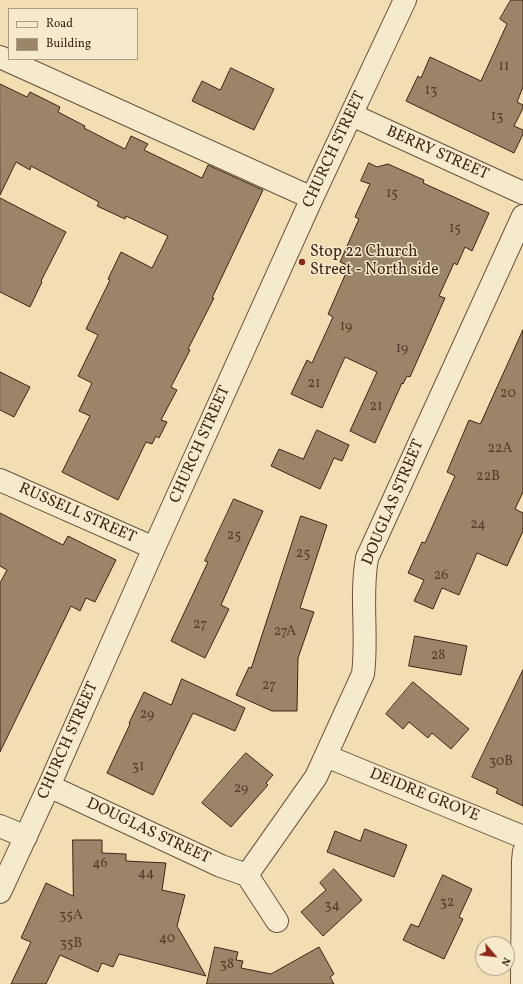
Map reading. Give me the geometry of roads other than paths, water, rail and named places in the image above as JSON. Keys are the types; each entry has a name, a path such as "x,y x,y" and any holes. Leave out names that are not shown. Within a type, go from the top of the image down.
{"street":[{"name":"CHURCH STREET","path":"0,892 7,858 26,837 154,548 312,198 405,0"},
{"path":"0,57 312,198"},
{"name":"BERRY STREET","path":"352,115 523,193"},
{"name":"DOUGLAS STREET","path":"49,786 222,866 248,875 316,777 363,674 365,660 364,576 367,558 523,216"},
{"name":"RUSSELL STREET","path":"0,480 154,548"},
{"name":"DEIDRE GROVE","path":"326,756 523,837"},
{"path":"0,826 26,837"},
{"path":"248,875 277,921"}],"lane":[{"path":"518,984 519,861 520,851 523,845"}],"place":[{"name":"Stop 22 Church Street - North side","path":"302,262"}]}
